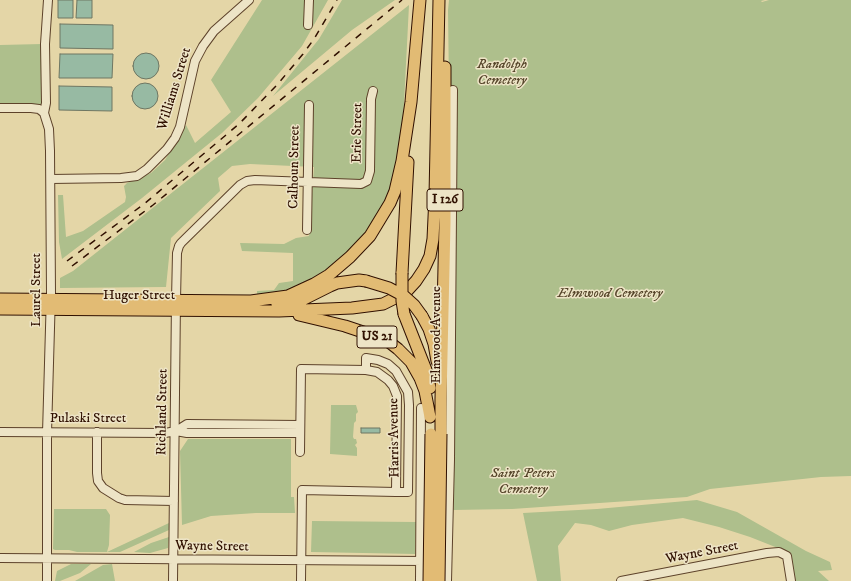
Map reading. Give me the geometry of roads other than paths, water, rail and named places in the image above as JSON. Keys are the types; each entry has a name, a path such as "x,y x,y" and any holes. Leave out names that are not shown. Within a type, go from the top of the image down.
{"highway":[{"name":"I 126","path":"420,0 411,102 402,273 402,301 408,327 426,370 430,392 430,417 436,434 439,581"},
{"path":"279,311 364,308 383,304 404,293 416,281 424,269 430,256 433,239 436,188 439,0"},
{"name":"I 126","path":"429,581 436,434 441,399 445,223 445,62 447,0"},
{"path":"250,301 288,296 314,284 329,275 344,263 370,236 390,203 399,177 411,102"},
{"name":"US 21","path":"250,301 279,304 295,302 323,289 350,281 366,281 390,288 404,296 414,305 429,329 436,352 441,399"},
{"name":"Huger Street","path":"0,299 51,305"},
{"name":"Huger Street","path":"176,306 250,301"},
{"name":"Huger Street","path":"0,309 51,305 176,306 279,311"},
{"name":"US 21","path":"279,311 308,316 345,326 389,342 404,355 416,370 425,390 430,417"}],"street":[{"name":"Laurel Street","path":"47,581 51,305 51,179 49,129 44,113 46,103 45,44 48,0"},
{"name":"Williams Street","path":"51,179 121,178 137,176 146,169 175,138 180,127 195,61 203,46 214,31 249,0"},
{"path":"308,25 309,0"},
{"name":"Elmwood Avenue","path":"447,581 450,460 453,90"},
{"name":"Erie Street","path":"308,182 361,184 367,181 369,177 371,99 373,91"},
{"name":"Calhoun Street","path":"307,230 309,105"},
{"path":"0,108 31,108 40,110 44,113"},
{"name":"Richland Street","path":"174,581 176,306 177,253 180,243 240,185 247,181 308,182"},
{"name":"Harris Avenue","path":"366,370 366,358 378,360 388,364 396,371 408,392 408,492 396,492"},
{"path":"300,452 301,369 366,370 377,372 388,380 393,386 396,396 396,492 302,490 302,581"},
{"path":"420,581 422,561 421,408"},
{"name":"Pulaski Street","path":"0,432 165,432 176,431 187,424 300,429"},
{"path":"97,432 97,473 98,481 103,488 118,498 125,500 174,500"},
{"name":"Wayne Street","path":"621,581 642,579 767,553 779,552 786,556 791,581"},
{"name":"Wayne Street","path":"0,558 422,561"}],"railway":[{"path":"67,261 144,204 239,124 277,85 303,54 314,39 337,0"},
{"path":"72,266 153,205 402,0"}],"park label":[{"name":"Randolph Cemetery","path":"502,74"},
{"name":"Elmwood Cemetery","path":"610,294"},
{"name":"Saint Peters Cemetery","path":"523,482"}]}
